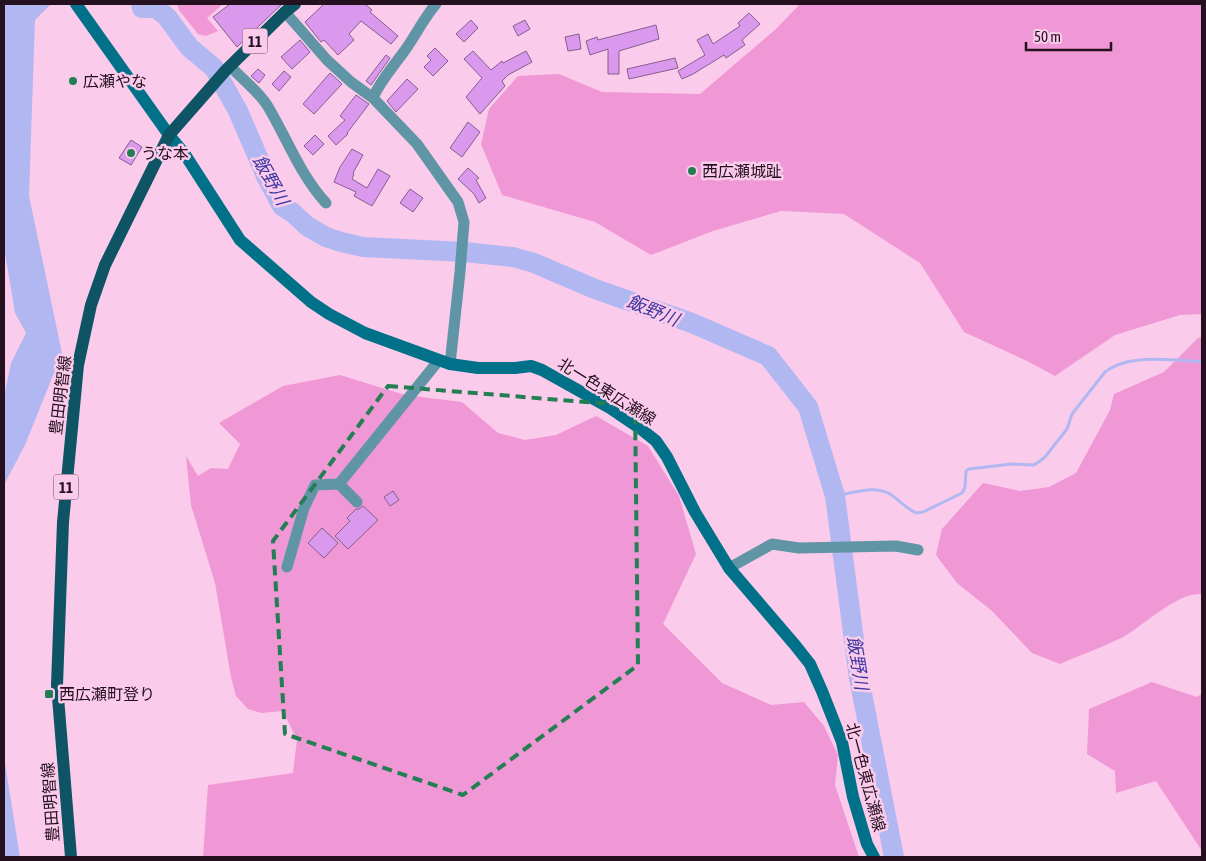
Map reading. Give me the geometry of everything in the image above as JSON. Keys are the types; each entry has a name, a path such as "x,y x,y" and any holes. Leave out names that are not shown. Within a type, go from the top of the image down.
{"main road":[{"name":"北一色東広瀬線","path":"76,4 169,135 184,153 240,240 311,302 328,314 365,333 444,362 478,368 531,366 542,370 582,391 641,429 656,441 695,512 729,568 796,645 810,664 842,742 853,797 867,844 874,857"},
{"name":"豊田明智線","path":"71,857 57,685 63,522 78,364 91,306 105,266 169,135 228,68 290,8"}],"street":[{"path":"374,98 378,85 436,4"},
{"path":"287,566 304,508 315,485 339,484 444,362 460,272 464,222 454,195 416,144 374,98 351,82 327,60 290,8"},
{"path":"228,68 257,93 266,104 288,147 317,194 326,203"},
{"path":"339,484 357,502"},
{"path":"729,568 772,544 799,548 896,546 918,550"}],"highlighted area":[{"path":"388,386 635,406 638,665 463,795 285,734 273,541"}],"shaded area":[{"path":"177,4 223,4 207,18 218,31 206,36 198,34 179,10"},
{"path":"800,4 1202,4 1202,314 1180,315 1115,335 1055,376 964,332 920,263 844,214 781,211 713,231 651,255 595,222 502,195 481,144 489,109 518,76 559,74 602,92 700,94 776,29"},
{"path":"1202,337 1202,594 1182,598 1121,638 1060,664 1032,653 992,611 957,583 936,555 942,529 983,483 1020,491 1049,487 1076,473 1110,410 1114,394 1164,372 1198,338"},
{"path":"340,375 405,395 462,402 498,433 525,440 556,435 596,416 648,446 679,496 696,554 663,624 722,683 771,705 804,702 824,726 838,755 835,785 859,857 203,857 208,785 293,773 297,740 283,711 261,713 248,709 236,696 215,583 191,505 186,456 198,476 211,468 228,469 240,444 219,423 283,386"},
{"path":"1152,682 1197,697 1202,694 1202,851 1156,781 1116,793 1115,771 1087,754 1089,709"}],"water":[{"path":"4,4 51,4 35,20 29,196 62,353 25,445 4,485 4,397 11,363 26,333 15,313 4,247"},
{"path":"4,757 20,857 4,857"}],"building":[{"path":"230,4 282,4 237,47 213,17"},
{"path":"324,4 365,4 372,10 370,12 398,36 391,44 361,21 349,34 354,40 338,55 324,40 321,42 305,22"},
{"path":"749,13 760,24 742,40 745,45 726,58 724,55 682,79 678,71 705,55 697,40 708,34 713,44 740,26 738,23"},
{"path":"471,20 478,28 464,42 456,34"},
{"path":"525,20 530,29 518,36 513,26"},
{"path":"656,25 659,39 619,51 619,74 608,74 608,49 590,55 586,41 597,37 598,40"},
{"path":"579,34 581,49 568,51 565,37"},
{"path":"300,40 310,52 292,69 281,57"},
{"path":"435,48 448,61 433,76 424,67 431,60 427,56"},
{"path":"473,51 491,70 502,61 503,63 526,51 532,62 508,75 502,81 505,86 480,114 466,97 482,78 464,59"},
{"path":"386,55 390,58 371,85 366,81"},
{"path":"675,58 678,68 629,79 627,69"},
{"path":"258,69 265,75 259,83 251,76"},
{"path":"284,71 291,77 279,91 272,84"},
{"path":"330,73 342,84 314,114 303,104"},
{"path":"407,79 418,89 396,112 387,101"},
{"path":"356,95 369,104 348,134 336,145 328,136 345,120 340,116"},
{"path":"468,122 480,132 462,157 450,148"},
{"path":"315,135 324,144 313,155 304,146"},
{"name":"うな本","path":"131,140 142,147 131,165 119,158"},
{"path":"352,149 363,155 353,173 352,179 367,188 378,169 390,176 372,206 354,196 356,192 334,182 340,167"},
{"path":"468,168 479,178 476,180 486,198 479,203 474,194 458,179"},
{"path":"410,189 423,198 413,212 400,203"},
{"path":"393,491 399,500 390,506 384,497"},
{"path":"363,506 378,520 348,549 335,536 350,521 347,518 356,509"},
{"path":"322,528 338,543 324,558 308,543"}],"waterway":[{"name":"飯野川","path":"141,4 142,8 156,8 167,17 189,47 214,68 238,111 266,176 282,206 307,226 326,237 363,247 465,252 513,257 534,263 595,289 692,323 768,356 808,407 835,496 859,678 894,857"},
{"path":"835,496 862,490 883,491 916,513 923,512 962,493 965,487 966,471 969,469 1011,464 1034,465 1040,461 1067,429 1072,414 1105,372 1115,366 1126,362 1152,359 1202,362"}],"place":[{"name":"広瀬やな","path":"73,81"},
{"name":"うな本","path":"131,153"},
{"name":"西広瀬城趾","path":"692,171"},
{"name":"西広瀬町登り","path":"49,694"}]}
